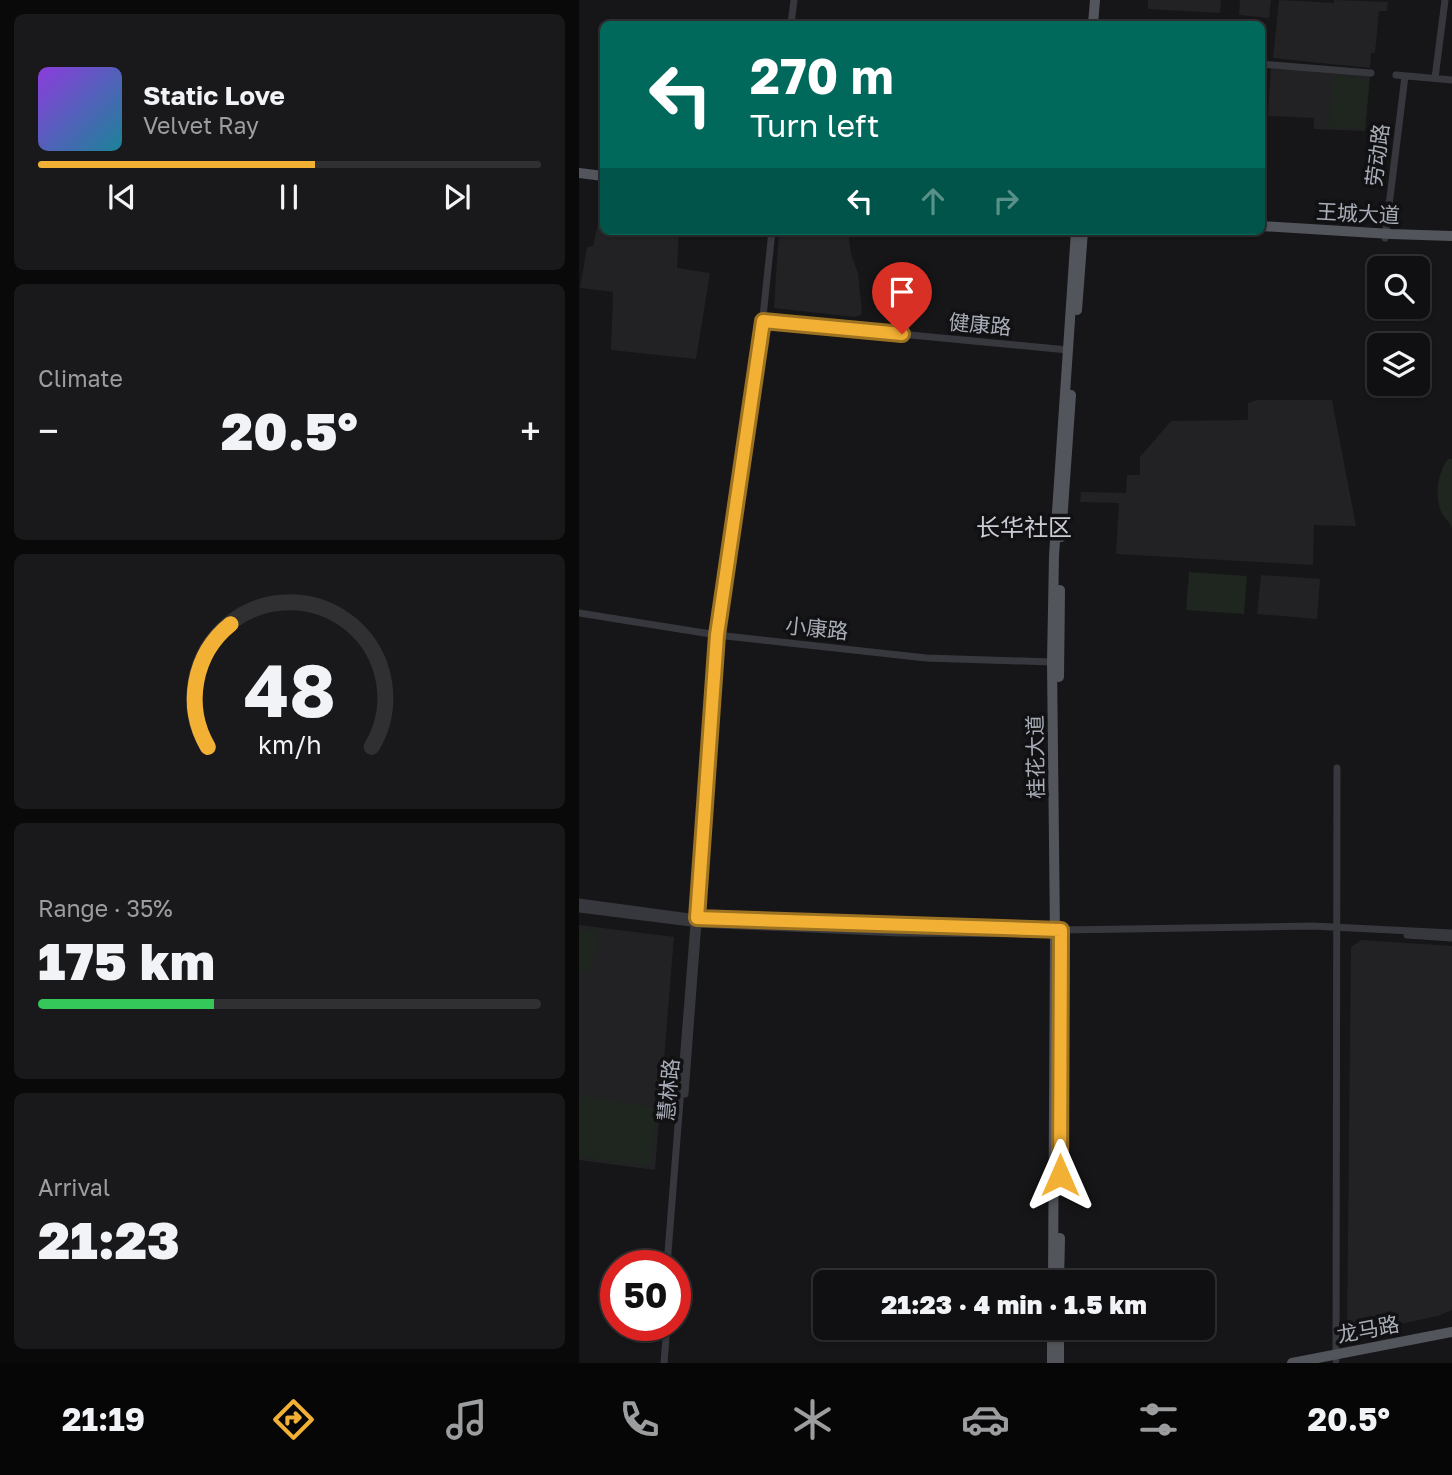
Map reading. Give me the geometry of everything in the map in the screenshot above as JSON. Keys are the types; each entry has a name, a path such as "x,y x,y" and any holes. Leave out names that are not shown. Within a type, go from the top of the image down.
{"main road":[{"path":"1093,21 1095,0"},
{"path":"1099,21 1102,0"},
{"path":"579,176 600,178"},
{"name":"王城大道","path":"1265,228 1452,238"},
{"name":"桂花大道","path":"1060,1270 1058,932 1052,662 1056,495 1076,235"},
{"name":"桂花大道","path":"1053,1270 1061,556 1083,235"},
{"name":"龙马路","path":"1319,1363 1452,1332"},
{"name":"龙马路","path":"1292,1363 1452,1338"},
{"path":"1052,1340 1052,1363"},
{"path":"1059,1340 1059,1363"}],"street":[{"path":"791,21 794,0"},
{"path":"1445,0 1435,78 1452,80"},
{"path":"1265,64 1371,73"},
{"name":"劳动路","path":"1385,236 1401,75 1435,78"},
{"name":"慧林路","path":"670,1250 717,635 763,321 771,235"},
{"name":"健康路","path":"763,321 1068,350"},
{"name":"小康路","path":"579,613 717,635 926,658 1052,662"},
{"path":"1336,1357 1337,768"},
{"path":"579,902 697,922"},
{"path":"579,909 697,922 1058,932 1337,929 1452,935"},
{"path":"662,1363 664,1341"}],"shaded area":[{"path":"1148,0 1221,0 1220,13 1148,9"},
{"path":"1240,0 1271,0 1269,18 1239,15"},
{"path":"1279,0 1388,2 1387,11 1379,11 1375,53 1371,53 1370,68 1273,58"},
{"path":"1271,66 1370,76 1365,131 1314,129 1314,118 1268,116"},
{"path":"1333,75 1369,79 1365,130 1328,127"},
{"path":"600,214 600,235 679,235 677,268 710,273 696,359 611,350 613,292 580,288 587,247 593,246"},
{"path":"779,235 849,235 851,254 858,273 862,314 855,317 774,308"},
{"path":"1257,400 1332,400 1356,526 1314,525 1313,565 1116,554 1119,503 1080,502 1081,492 1126,493 1127,475 1140,475 1140,457 1171,421 1248,420 1248,403"},
{"path":"1448,459 1452,459 1452,528 1438,503 1438,483"},
{"path":"1189,572 1247,576 1244,614 1186,610"},
{"path":"1261,575 1320,579 1317,619 1257,614"},
{"path":"579,925 674,937 655,1170 579,1160"},
{"path":"579,930 597,932 592,971 579,970"},
{"path":"1361,940 1452,946 1452,1310 1438,1316 1352,1334 1347,1330 1351,947"},
{"path":"579,1095 656,1108 651,1166 579,1157"}],"district":[{"name":"长华社区","path":"1024,526"}],"route":[{"path":"902,334 763,321 717,635 697,918 1061,930 1060,1175"}]}
